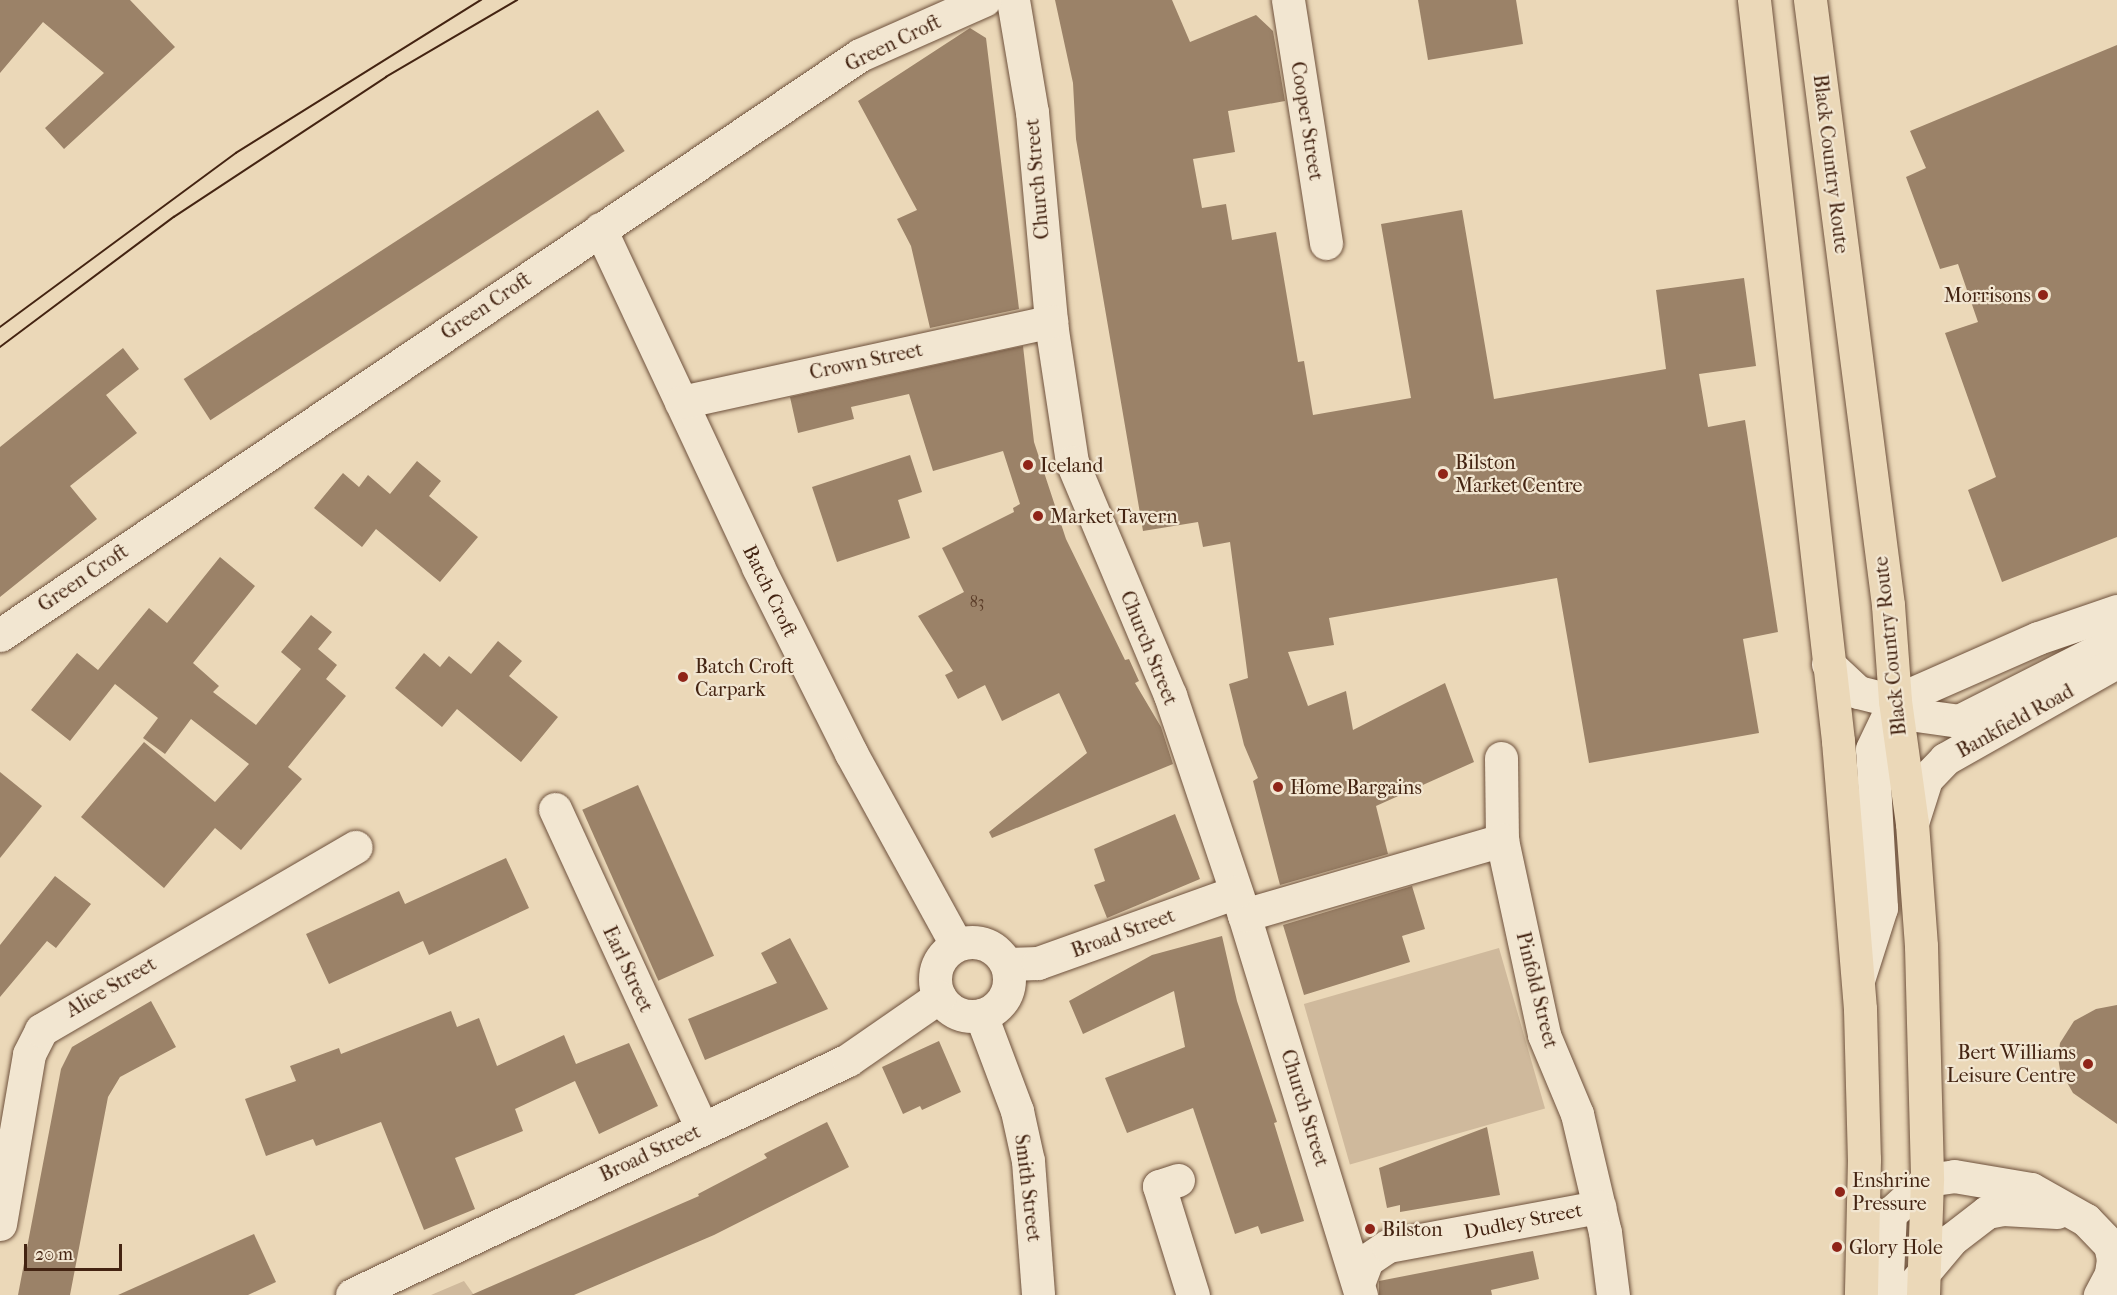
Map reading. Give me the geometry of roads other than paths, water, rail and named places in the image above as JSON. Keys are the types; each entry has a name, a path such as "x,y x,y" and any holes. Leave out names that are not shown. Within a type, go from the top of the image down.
{"highway":[{"path":"1754,0 1828,664 1839,741 1858,980 1864,1160 1861,1295"},
{"name":"Black Country Route","path":"1816,2 1888,605 1895,702 1912,823 1920,946 1927,1180 1924,1281"}],"street":[{"name":"Green Croft","path":"0,635 860,55 984,0"},
{"name":"Church Street","path":"1013,0 1032,112 1051,321 1072,462 1170,695 1240,904 1360,1288"},
{"name":"Cooper Street","path":"1288,0 1326,243"},
{"name":"Batch Croft","path":"600,229 851,753 956,945"},
{"name":"Crown Street","path":"681,402 1051,321"},
{"path":"1858,980 1881,908 1872,749 1895,702 2038,638 2117,611"},
{"path":"1828,664 1858,692 1895,702 1916,715 1959,721 2117,641"},
{"name":"Bankfield Road","path":"1912,823 1926,779 1945,759 2117,662"},
{"name":"Pinfold Street","path":"1501,758 1502,840 1544,1035 1577,1114 1599,1207 1613,1295"},
{"name":"Earl Street","path":"555,809 702,1128"},
{"path":"1240,904 1341,889 1502,840"},
{"name":"Alice Street","path":"0,1224 29,1054 41,1030 356,847"},
{"name":"Broad Street","path":"1007,964 1038,963 1240,904"},
{"path":"980,942 1000,954 1007,964 1009,986 1006,996 999,1005 981,1015 957,1013 939,997 935,986 939,962 956,945 980,942"},
{"name":"Broad Street","path":"352,1295 848,1060 939,997"},
{"name":"Smith Street","path":"981,1015 1017,1111 1028,1161 1038,1295"},
{"path":"1886,1295 1890,1214 1927,1180 1954,1176 2031,1189 2086,1220 2110,1245 2105,1284"},
{"path":"1178,1180 1159,1186 1193,1295"},
{"name":"Dudley Street","path":"1360,1288 1367,1260 1388,1246 1599,1207"},
{"path":"1908,1295 1924,1281 1952,1239 1987,1212 2003,1209 2071,1213"}],"tram line":[{"path":"0,327 236,153 481,0"},
{"path":"0,347 174,217 386,77 517,0"}],"place":[{"name":"Morrisons","path":"2043,295"},
{"name":"Iceland","path":"1028,465"},
{"name":"Bilston Market Centre","path":"1443,474"},
{"name":"Market Tavern","path":"1038,516"},
{"name":"Batch Croft Carpark","path":"683,677"},
{"name":"Home Bargains","path":"1278,787"},
{"name":"Bert Williams Leisure Centre","path":"2088,1064"},
{"name":"Enshrine Pressure","path":"1840,1192"},
{"name":"Bilston","path":"1370,1229"},
{"name":"Glory Hole","path":"1837,1247"}]}
